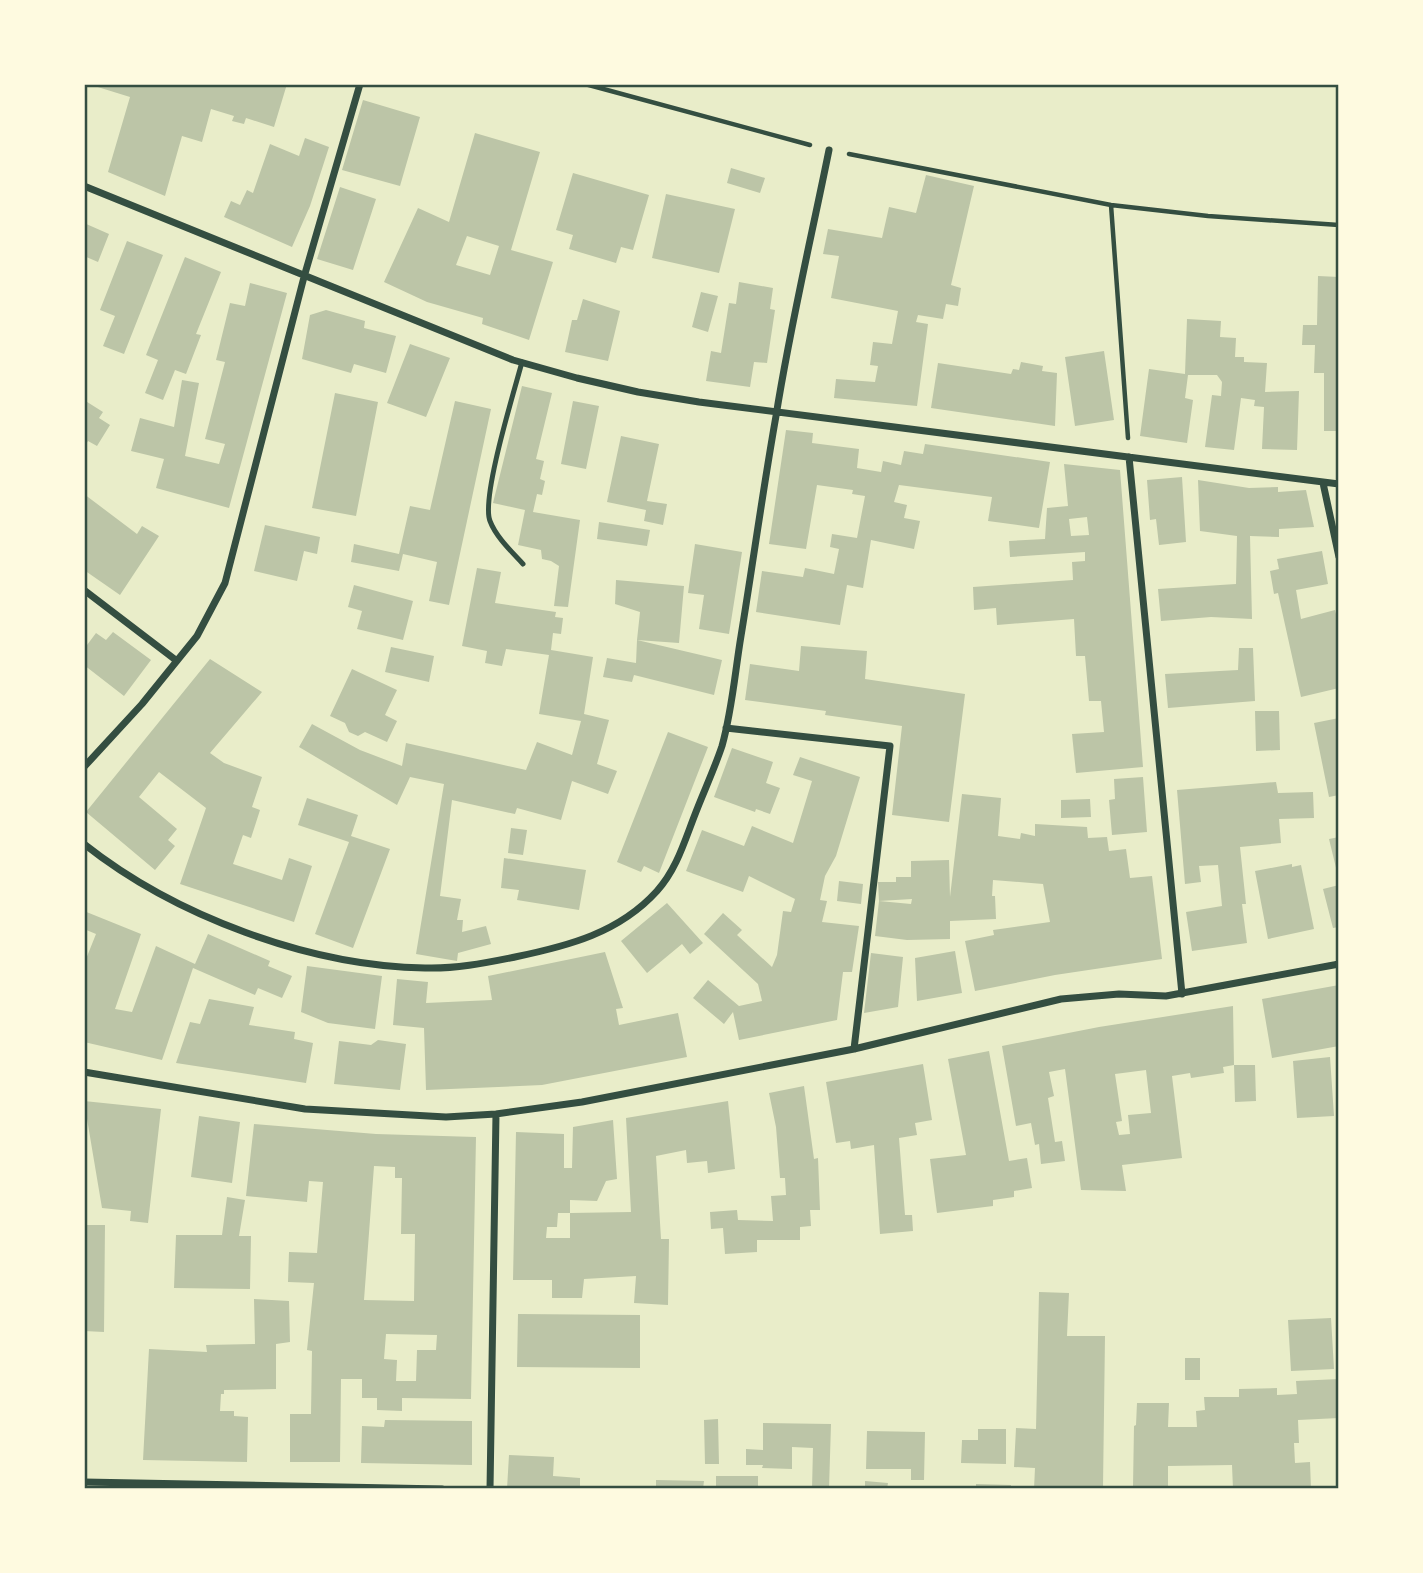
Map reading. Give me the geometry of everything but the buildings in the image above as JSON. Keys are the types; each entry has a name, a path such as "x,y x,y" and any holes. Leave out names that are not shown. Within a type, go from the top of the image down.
{"street":[{"path":"84,767 142,704 197,636 225,583 304,277 360,84"},
{"path":"84,844 132,877 188,908 263,938 343,960 374,964 437,968 474,965 555,949 611,928 641,906 663,883 679,856 722,746 776,413 830,150"},
{"path":"84,186 304,277 522,362 638,393 1339,484"},
{"path":"1129,457 1182,994"},
{"path":"1322,482 1339,556"},
{"path":"84,590 177,661"},
{"path":"726,728 890,746 854,1049"},
{"path":"84,1072 305,1109 446,1117 496,1114 582,1102 854,1049 1061,999 1119,994 1146,997 1182,994 1339,964"},
{"path":"490,1489 496,1114"},
{"path":"84,1482 442,1489"}],"lane":[{"path":"522,362 495,468 488,512 491,523 507,547 523,564"}],"path":[{"path":"1129,457 1111,205 1208,216 1339,225"}]}
